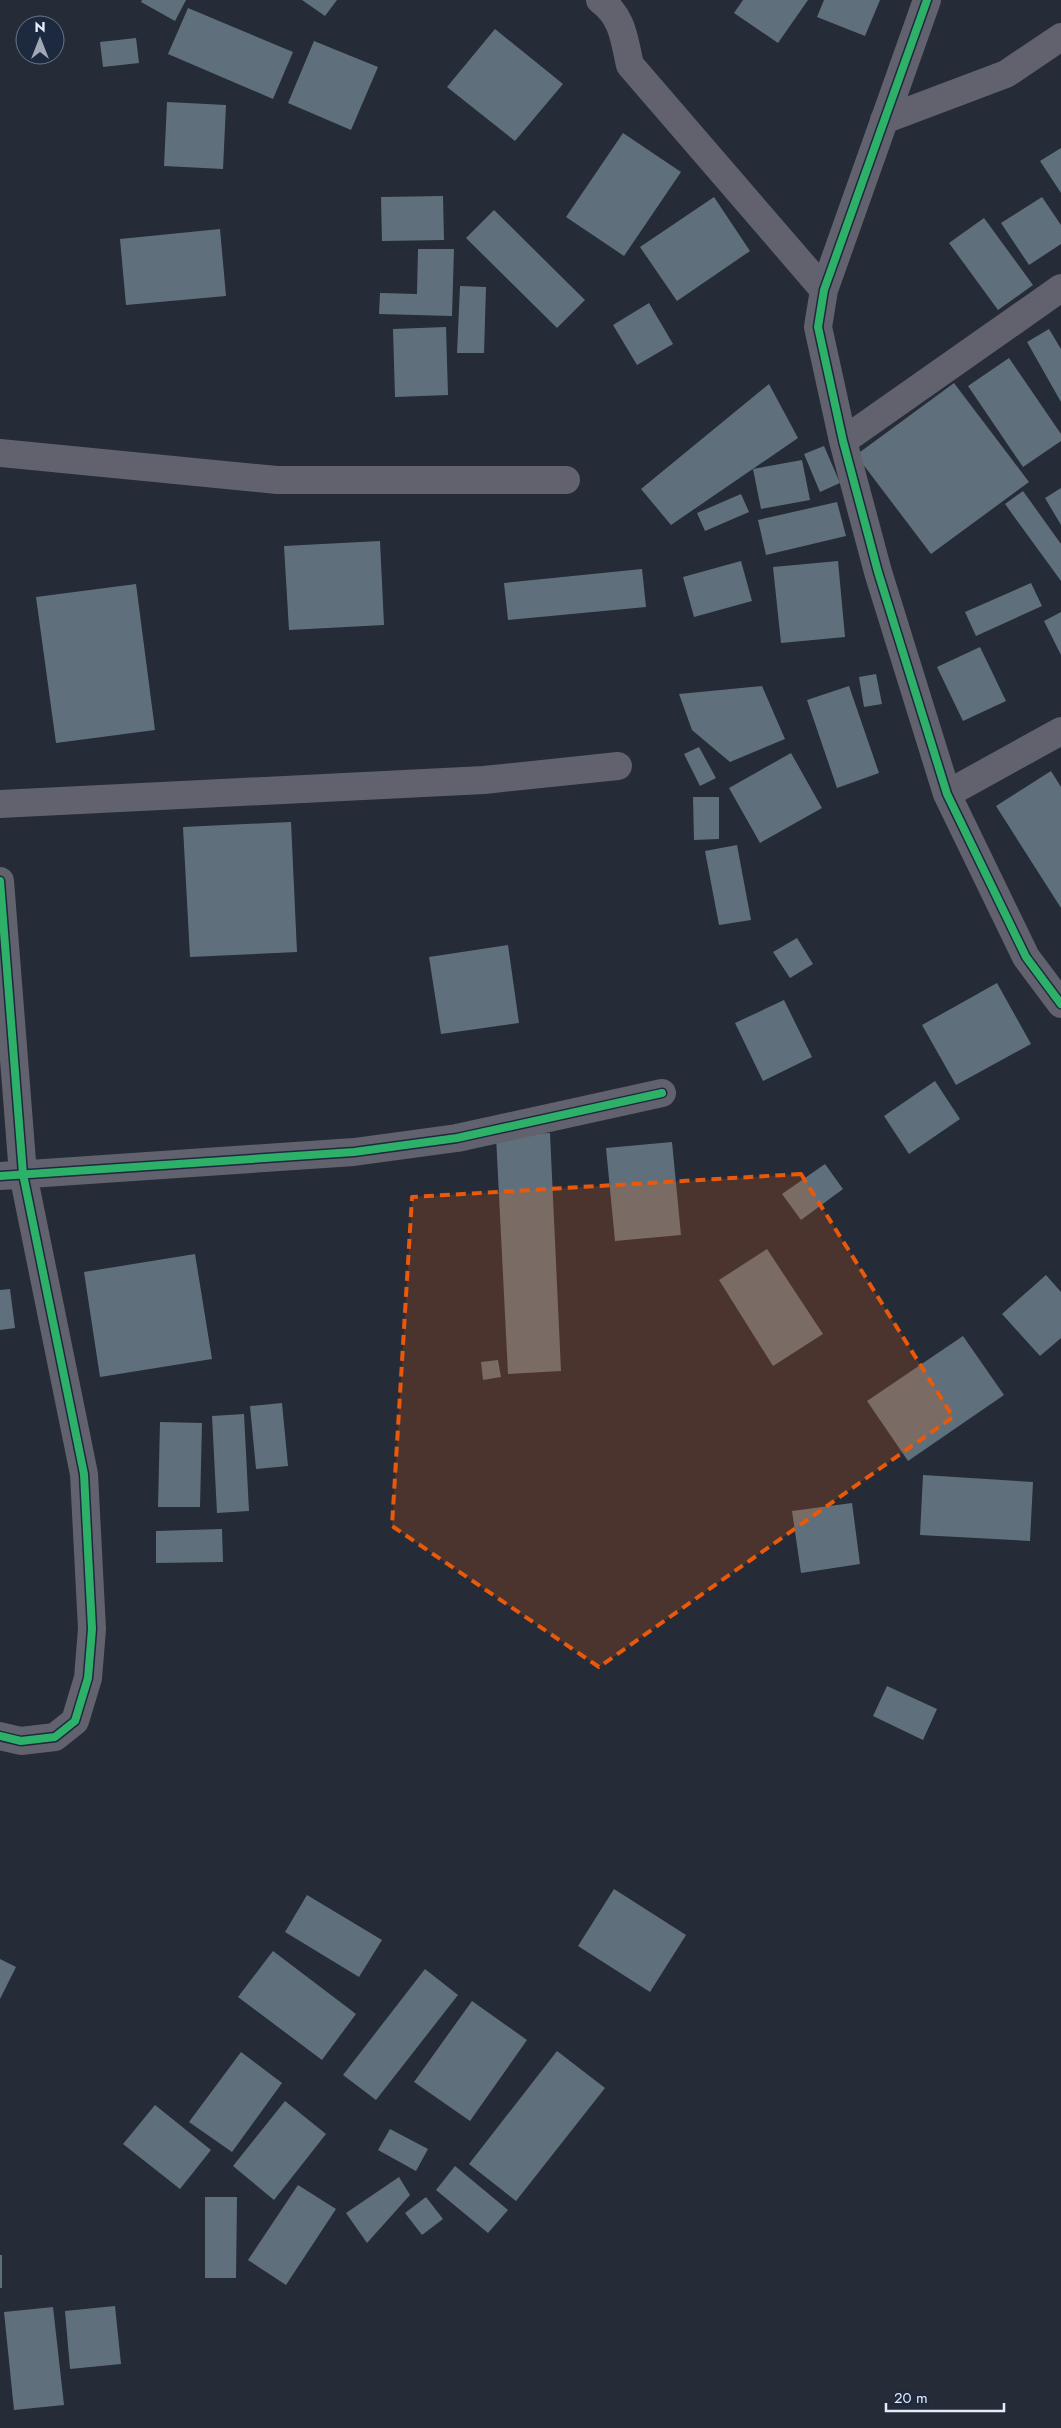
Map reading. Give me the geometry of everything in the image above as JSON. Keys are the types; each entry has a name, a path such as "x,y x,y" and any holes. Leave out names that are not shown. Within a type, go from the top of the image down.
{"street":[{"path":"600,0 613,10 621,29 630,65 824,290"},
{"path":"927,0 824,290 818,327 842,441 878,572 947,794 1026,957 1061,1004"},
{"path":"884,120 1006,74 1061,37"},
{"path":"842,441 1061,288"},
{"path":"0,453 277,480 566,480"},
{"path":"947,794 1061,731"},
{"path":"0,804 484,780 618,766"},
{"path":"0,881 11,1175 84,1474 92,1629 88,1678 75,1721 55,1737 21,1741 0,1736"},
{"path":"11,1175 354,1152 457,1138 662,1093"}],"highlighted area":[{"path":"801,1174 953,1417 599,1667 392,1526 412,1197"}],"building":[{"path":"142,0 186,0 175,21 141,2"},
{"path":"302,0 337,0 325,16"},
{"path":"743,0 808,0 778,43 734,13"},
{"path":"824,0 880,0 865,36 817,17"},
{"path":"188,8 293,52 273,99 168,54"},
{"path":"495,29 563,84 515,141 447,87"},
{"path":"136,38 139,63 103,67 100,42"},
{"path":"314,41 378,67 351,130 288,103"},
{"path":"167,102 226,105 223,169 164,166"},
{"path":"623,133 681,172 624,256 566,217"},
{"path":"1061,148 1061,193 1040,161"},
{"path":"443,196 444,240 382,241 381,197"},
{"path":"714,197 750,251 677,301 640,247"},
{"path":"1042,197 1061,225 1061,244 1029,265 1001,223"},
{"path":"494,210 585,300 557,328 466,238"},
{"path":"984,218 1033,285 998,310 949,243"},
{"path":"220,229 226,296 126,305 120,239"},
{"path":"418,249 454,249 452,316 379,314 380,293 417,294"},
{"path":"460,286 486,287 484,353 457,353"},
{"path":"649,303 673,344 637,365 613,325"},
{"path":"446,327 448,395 395,397 393,329"},
{"path":"1049,329 1061,349 1061,402 1027,342"},
{"path":"1009,358 1061,434 1061,441 1023,467 968,386"},
{"path":"954,383 1029,482 931,554 856,455"},
{"path":"769,384 798,438 671,525 641,489"},
{"path":"824,446 840,483 820,492 804,454"},
{"path":"802,460 810,500 761,509 753,469"},
{"path":"1061,488 1061,525 1045,498"},
{"path":"1023,491 1061,544 1061,581 1005,504"},
{"path":"741,494 749,512 705,531 697,513"},
{"path":"837,502 846,536 766,555 758,520"},
{"path":"380,541 384,625 289,630 284,546"},
{"path":"741,561 752,601 694,617 683,577"},
{"path":"838,561 845,637 781,643 773,567"},
{"path":"642,569 646,607 508,620 504,583"},
{"path":"1031,583 1042,606 976,636 965,612"},
{"path":"136,584 155,730 56,743 36,597"},
{"path":"1061,612 1061,655 1044,621"},
{"path":"980,647 1006,701 963,721 937,667"},
{"path":"876,674 882,704 864,707 859,677"},
{"path":"762,686 785,739 730,762 692,730 679,694"},
{"path":"849,686 879,773 837,788 807,700"},
{"path":"699,747 716,778 700,786 684,754"},
{"path":"791,753 822,808 760,843 729,788"},
{"path":"1051,771 1061,787 1061,908 996,806"},
{"path":"693,797 719,797 719,839 694,840"},
{"path":"291,822 297,952 190,957 183,827"},
{"path":"737,845 751,920 719,925 705,851"},
{"path":"797,938 813,964 790,978 773,952"},
{"path":"508,945 519,1023 441,1034 429,957"},
{"path":"997,983 1031,1044 956,1085 922,1025"},
{"path":"784,1000 812,1057 763,1081 735,1023"},
{"path":"935,1081 960,1119 909,1154 884,1116"},
{"path":"550,1133 561,1371 508,1374 496,1136"},
{"path":"672,1142 681,1235 615,1241 606,1148"},
{"path":"825,1164 843,1189 801,1220 782,1194"},
{"path":"767,1249 823,1334 773,1366 719,1280"},
{"path":"195,1254 212,1359 100,1377 84,1272"},
{"path":"1046,1275 1061,1292 1061,1338 1040,1356 1002,1314"},
{"path":"10,1289 15,1328 0,1330 0,1290"},
{"path":"963,1336 1004,1395 908,1461 867,1401"},
{"path":"498,1360 501,1377 483,1380 481,1362"},
{"path":"282,1403 288,1466 256,1469 250,1406"},
{"path":"244,1414 249,1511 217,1513 212,1416"},
{"path":"160,1422 202,1423 200,1507 158,1507"},
{"path":"923,1475 1033,1482 1030,1541 920,1535"},
{"path":"852,1503 860,1564 801,1573 792,1511"},
{"path":"222,1529 223,1562 156,1563 156,1531"},
{"path":"887,1686 937,1709 923,1740 873,1716"},
{"path":"614,1889 686,1935 650,1992 578,1946"},
{"path":"307,1895 382,1940 359,1977 285,1932"},
{"path":"273,1951 356,2014 322,2060 238,1997"},
{"path":"0,1959 16,1967 0,1999"},
{"path":"425,1969 458,1995 376,2100 343,2075"},
{"path":"472,2001 527,2040 470,2121 414,2082"},
{"path":"557,2051 605,2088 516,2201 469,2164"},
{"path":"241,2052 282,2083 232,2152 189,2122"},
{"path":"285,2101 326,2134 274,2200 233,2166"},
{"path":"155,2105 211,2150 180,2189 123,2144"},
{"path":"390,2129 428,2149 416,2171 378,2150"},
{"path":"455,2166 508,2210 488,2233 436,2190"},
{"path":"399,2177 410,2195 367,2243 346,2213"},
{"path":"298,2185 336,2209 286,2285 248,2260"},
{"path":"205,2197 237,2197 236,2278 205,2278"},
{"path":"426,2197 443,2219 422,2235 405,2213"},
{"path":"0,2255 2,2255 2,2288 0,2288"},
{"path":"115,2306 121,2364 70,2369 65,2311"},
{"path":"53,2307 64,2405 14,2410 4,2312"}],"cycle path":[{"path":"927,0 824,290 818,327 843,441 878,572 947,794 1026,957 1061,1004"},
{"path":"0,881 23,1174 84,1474 92,1629 88,1678 75,1721 55,1737 21,1741 0,1736"},
{"path":"0,1176 354,1152 457,1138 662,1093"}]}
